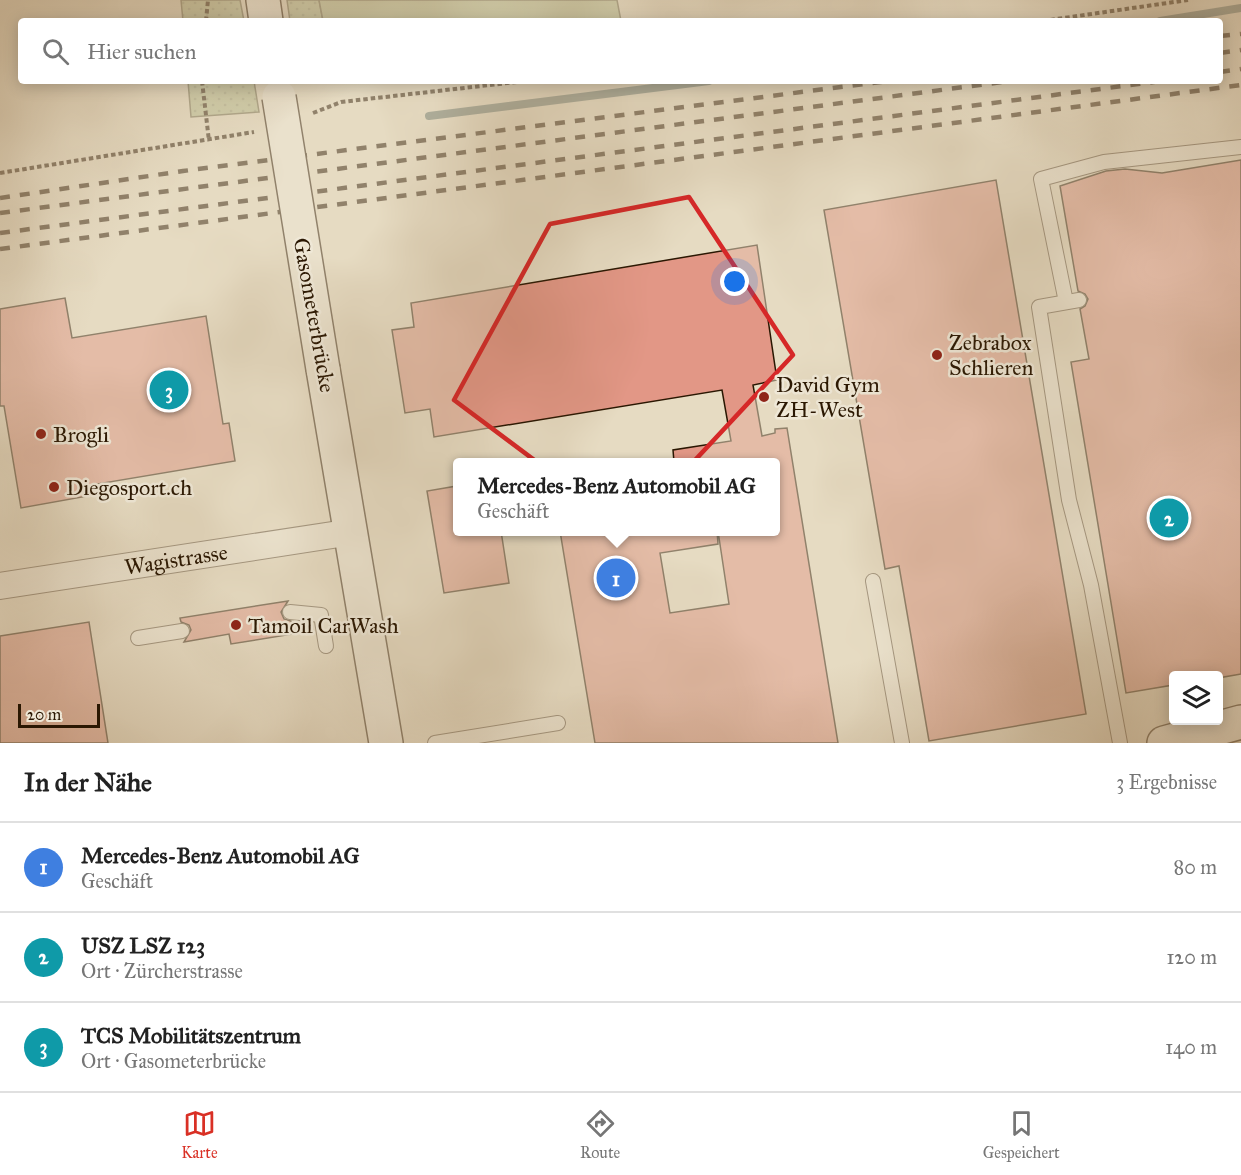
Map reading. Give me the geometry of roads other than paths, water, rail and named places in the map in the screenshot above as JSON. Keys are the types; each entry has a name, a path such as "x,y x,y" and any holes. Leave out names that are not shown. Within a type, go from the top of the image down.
{"street":[{"path":"263,0 266,18"},
{"name":"Gasometerbrücke","path":"278,89 386,743"},
{"name":"Wagistrasse","path":"0,586 352,532"},
{"path":"1164,743 1241,722"}],"lane":[{"path":"1120,743 1091,585 1069,500 1039,307 1073,301 1041,179 1104,162 1241,147"},
{"path":"873,581 902,743"},
{"path":"290,612 321,615 326,646"},
{"path":"138,638 182,631"},
{"path":"435,743 558,723"}],"waterway":[{"path":"1179,18 1241,8"},
{"path":"429,116 685,84"}],"railway":[{"path":"1223,36 1241,34"},
{"path":"1223,53 1241,50"},
{"path":"1223,72 1241,69"},
{"path":"0,198 183,171 864,84"},
{"path":"0,213 987,84"},
{"path":"0,233 1138,84"},
{"path":"0,249 1241,85"}],"place":[{"name":"Zebrabox Schlieren","path":"937,355"},
{"name":"TCS Mobilitätszentrum","path":"169,390"},
{"name":"David Gym ZH-West","path":"764,397"},
{"name":"Brogli","path":"41,434"},
{"name":"Diegosport.ch","path":"54,487"},
{"name":"USZ LSZ 123","path":"1169,518"},
{"name":"Mercedes-Benz Automobil AG","path":"616,578"},
{"name":"Tamoil CarWash","path":"236,625"}]}
